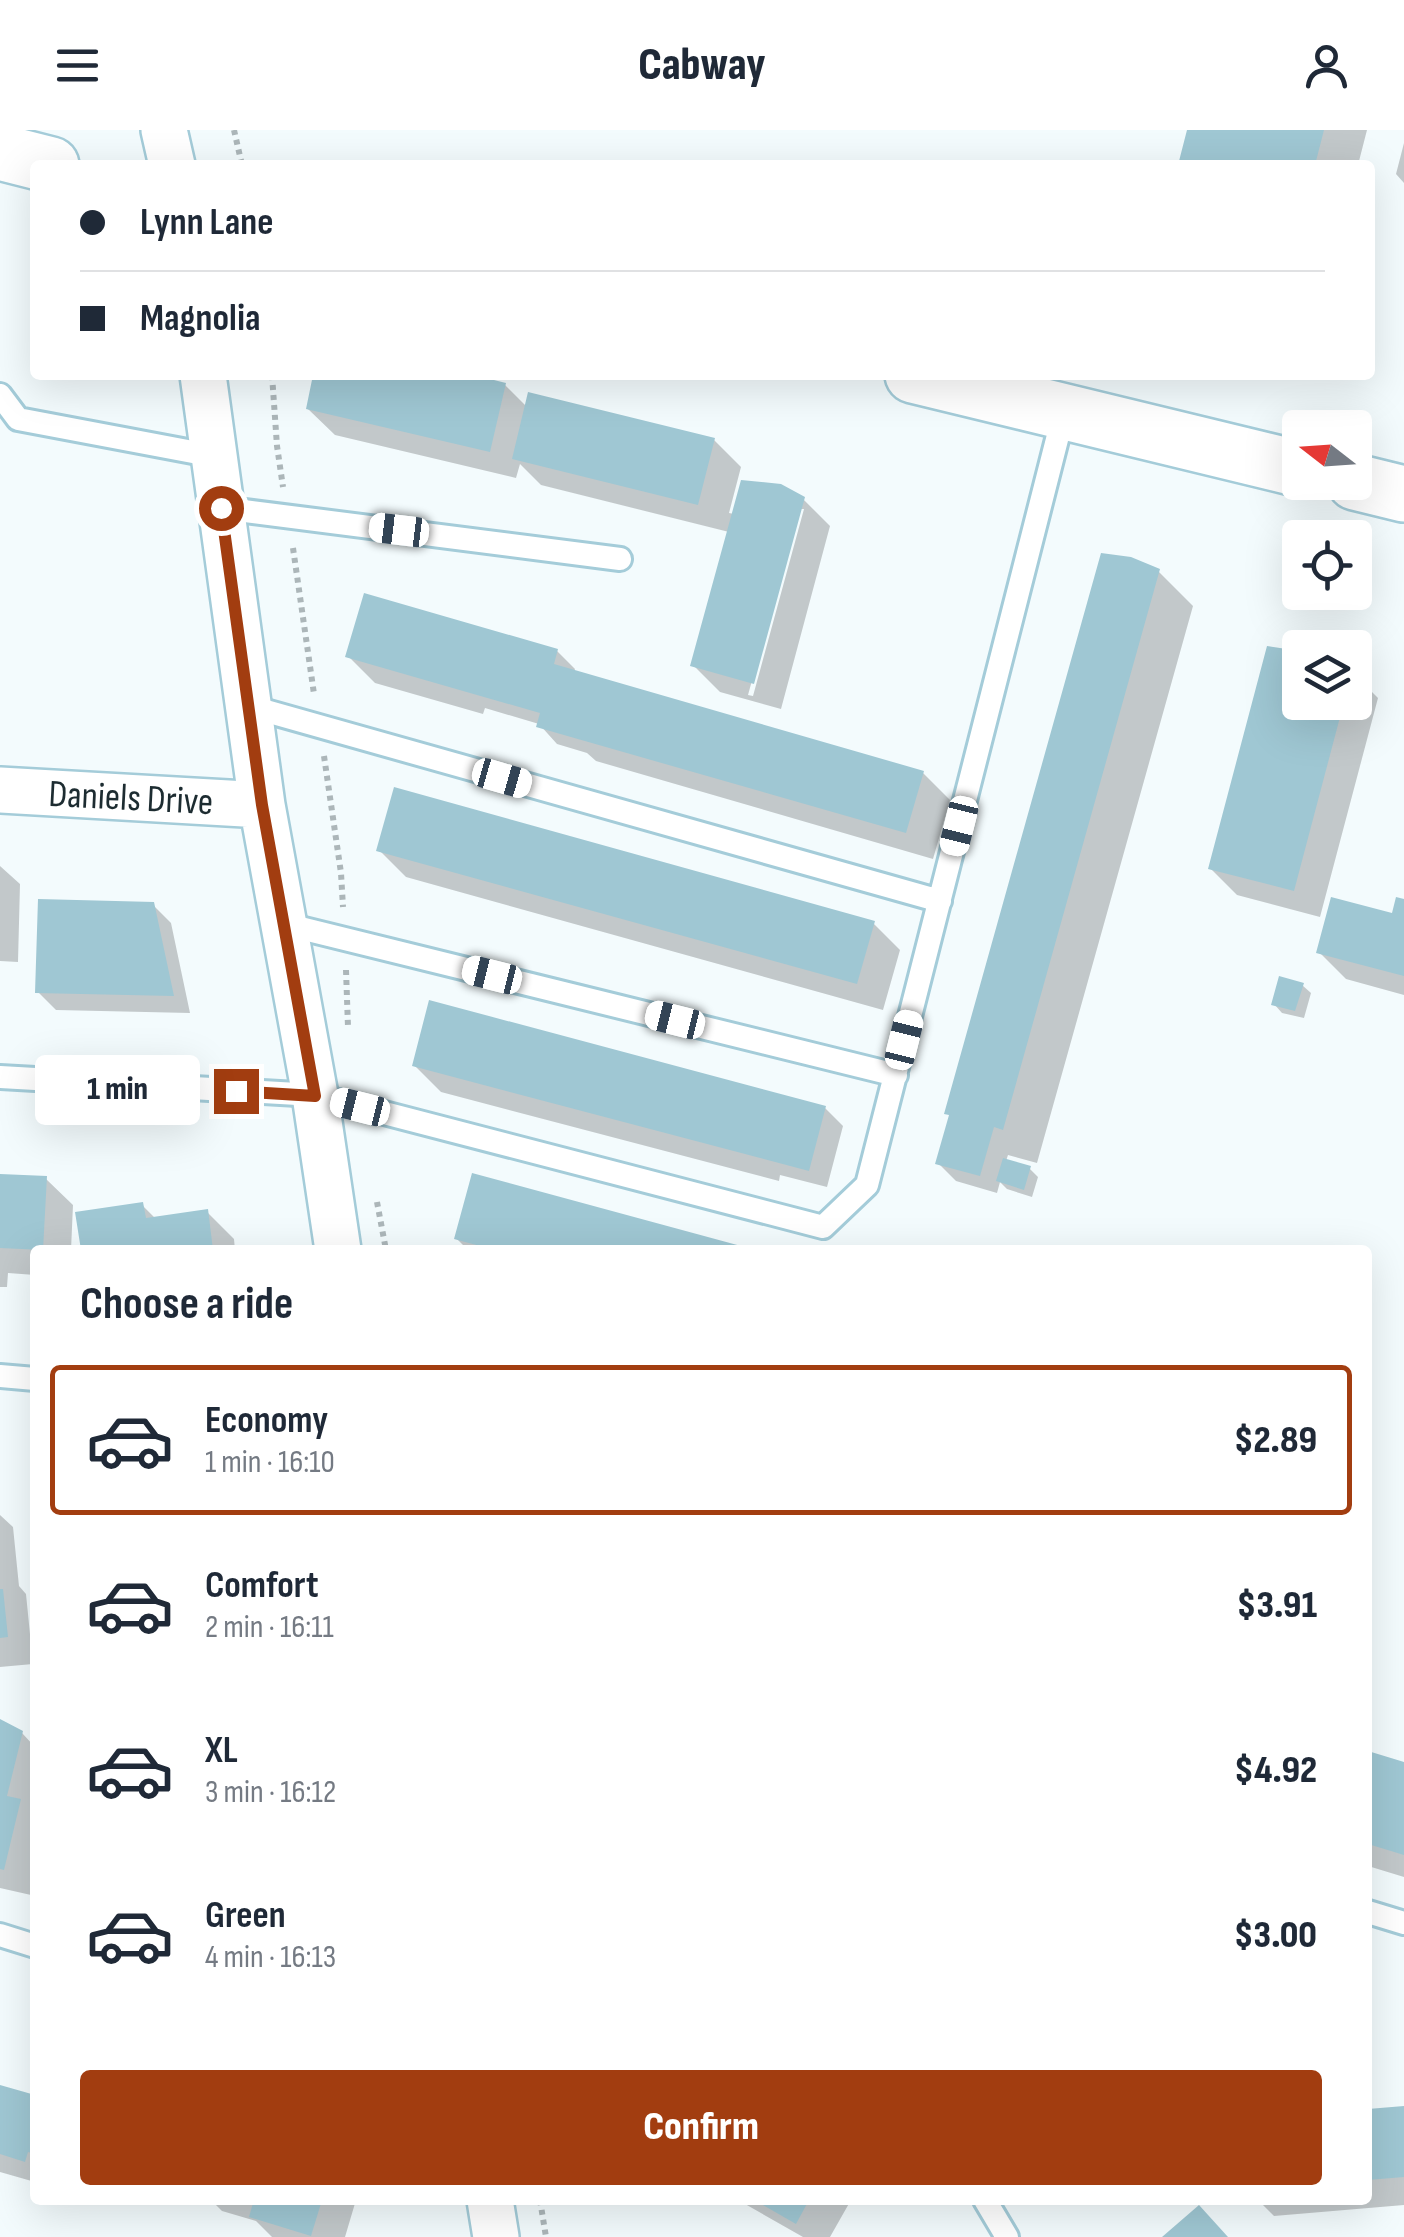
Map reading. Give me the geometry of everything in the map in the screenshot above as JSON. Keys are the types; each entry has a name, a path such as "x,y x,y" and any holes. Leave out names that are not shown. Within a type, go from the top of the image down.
{"main road":[{"path":"0,152 31,160"},
{"path":"933,380 1282,465"},
{"path":"1372,486 1404,494"}],"street":[{"path":"164,130 171,160"},
{"path":"204,380 262,805 315,1096 337,1245"},
{"name":"Daniels Drive","path":"0,790 262,805"},
{"path":"491,2205 496,2237"}],"lane":[{"path":"0,395 18,419 214,456"},
{"path":"0,1076 315,1096 823,1226 868,1185 1064,412"},
{"path":"221,508 620,558"},
{"path":"248,706 940,901"},
{"path":"284,924 896,1075"},
{"path":"0,1376 30,1379"},
{"path":"1372,1913 1404,1924"},
{"path":"0,1935 30,1944"},
{"path":"988,2205 1007,2237"}],"path":[{"path":"234,130 241,160"},
{"path":"272,380 277,446 341,873 348,1030"},
{"path":"376,1196 385,1245"},
{"path":"541,2205 546,2237"}],"building":[{"path":"1187,130 1324,130 1316,160 1179,160"},
{"path":"312,380 506,383 490,452 306,409"},
{"path":"528,392 715,438 698,505 512,459"},
{"path":"741,480 781,484 805,497 754,684 690,666"},
{"path":"1101,553 1131,557 1160,569 1003,1130 994,1127 980,1176 935,1164 949,1115 944,1114"},
{"path":"364,593 558,649 554,664 924,771 906,833 536,727 540,713 345,657"},
{"path":"1267,646 1282,648 1282,720 1339,720 1294,891 1208,869"},
{"path":"394,787 875,921 857,984 376,851"},
{"path":"1331,897 1392,913 1396,897 1404,899 1404,976 1316,953"},
{"path":"38,899 154,902 174,996 35,993"},
{"path":"1279,976 1304,983 1295,1011 1271,1005"},
{"path":"429,1000 826,1106 809,1171 412,1066"},
{"path":"1003,1158 1031,1166 1024,1190 996,1181"},
{"path":"472,1173 737,1245 476,1245 454,1239"},
{"path":"0,1174 47,1176 43,1245 30,1245 30,1249 0,1248"},
{"path":"143,1202 146,1218 208,1209 212,1245 80,1245 75,1212"},
{"path":"0,1589 8,1637 0,1638"},
{"path":"0,1719 23,1731 7,1796 21,1799 4,1870 0,1869"},
{"path":"1372,1752 1404,1762 1404,1855 1372,1845"},
{"path":"0,2085 30,2094 30,2153 25,2162 0,2154"},
{"path":"1404,2106 1404,2177 1372,2180 1372,2109"},
{"path":"252,2205 320,2205 311,2236 249,2217"},
{"path":"763,2205 806,2205 796,2224"},
{"path":"1199,2205 1228,2237 1162,2237"}],"route":[{"path":"221,508 262,805 315,1096 236,1091"}]}
